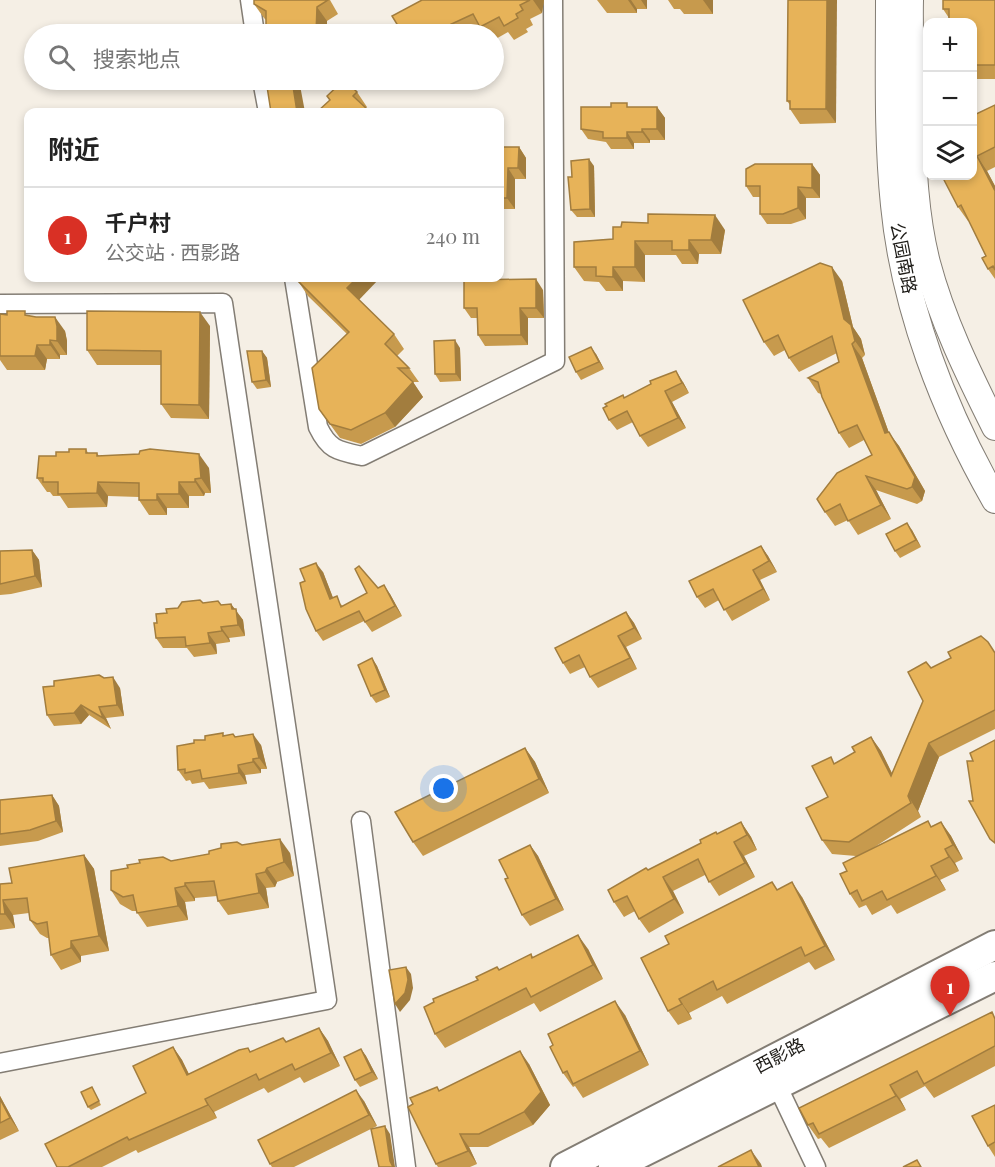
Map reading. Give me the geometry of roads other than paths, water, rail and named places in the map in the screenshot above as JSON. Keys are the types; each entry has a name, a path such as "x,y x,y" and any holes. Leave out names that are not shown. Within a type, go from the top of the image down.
{"main road":[{"name":"公园南路","path":"889,0 889,131 898,234 911,297 929,356 987,467 995,500"},
{"name":"公园南路","path":"910,0 914,168 927,262 936,295 995,427"},
{"name":"西影路","path":"565,1167 995,945"},
{"name":"西影路","path":"613,1167 995,976"}],"street":[{"path":"250,0 254,24"},
{"path":"295,282 318,427 326,444 342,452 362,456 555,361 553,0"},
{"path":"264,90 267,108"},
{"path":"0,304 223,303 327,1000 0,1063"},
{"path":"361,821 406,1167"},
{"path":"777,1085 816,1167"}],"place":[{"name":"千户村","path":"950,1016"}]}
